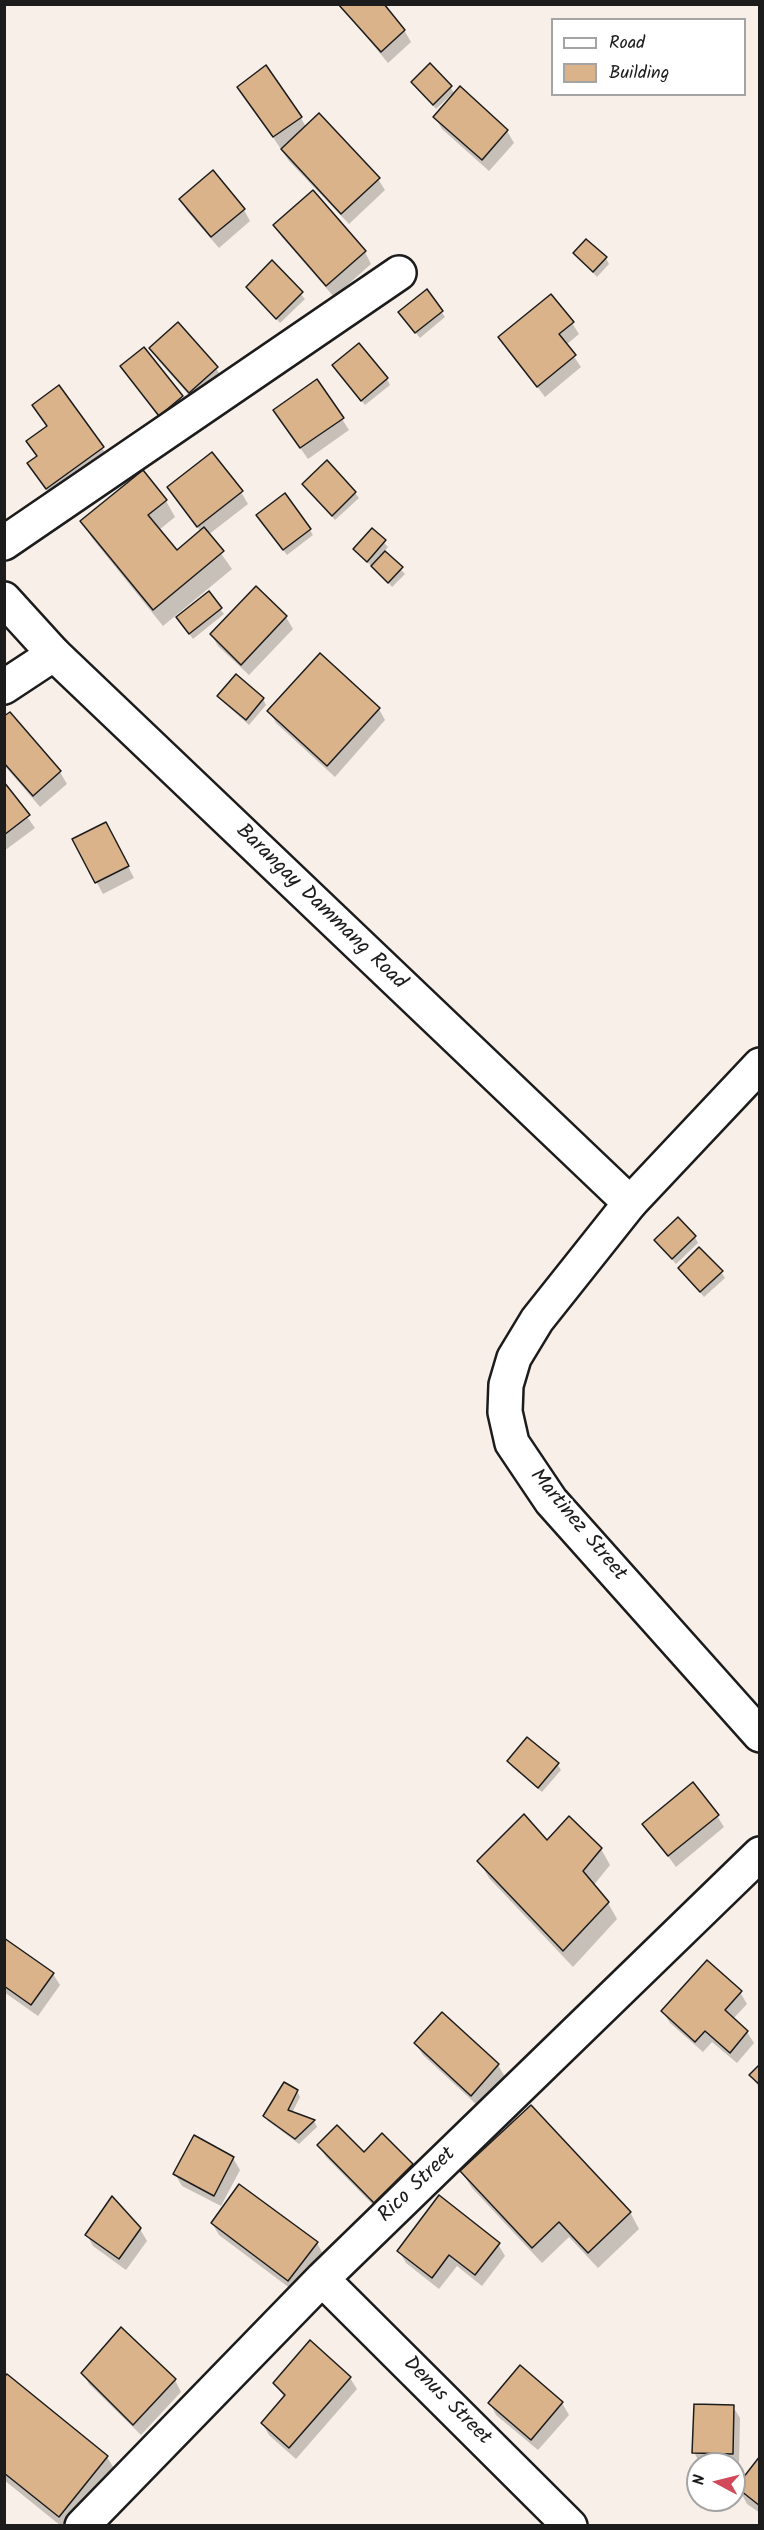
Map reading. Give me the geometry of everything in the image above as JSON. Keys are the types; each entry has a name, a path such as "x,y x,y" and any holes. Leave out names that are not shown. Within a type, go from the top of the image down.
{"street":[{"path":"4,543 399,273"},
{"name":"Barangay Dammang Road","path":"4,599 54,654 630,1203"},
{"path":"4,687 54,654"},
{"name":"Martinez Street","path":"759,1065 630,1203 537,1320 514,1358 506,1385 504,1412 512,1443 551,1501 759,1735"},
{"name":"Rico Street","path":"82,2526 322,2279 759,1854"},
{"name":"Denus Street","path":"322,2279 570,2526"}],"building":[{"path":"338,4 384,4 405,30 381,52"},
{"path":"430,63 452,86 433,105 411,82"},
{"path":"266,65 302,117 273,137 237,87"},
{"path":"460,86 508,130 482,160 433,117"},
{"path":"319,113 380,178 341,214 281,149"},
{"path":"213,170 245,209 211,237 179,199"},
{"path":"313,190 366,251 326,286 273,225"},
{"path":"586,239 607,257 593,272 573,253"},
{"path":"272,260 303,292 276,319 246,287"},
{"path":"427,289 443,311 415,333 398,312"},
{"path":"551,294 574,322 559,334 576,355 537,387 498,337"},
{"path":"178,322 218,367 189,393 149,348"},
{"path":"359,343 388,378 361,401 332,365"},
{"path":"144,347 183,396 159,416 120,366"},
{"path":"317,379 344,418 300,448 273,410"},
{"path":"59,385 104,447 46,489 27,463 37,456 26,441 47,426 32,405"},
{"path":"212,452 243,491 197,527 167,487"},
{"path":"327,460 356,492 332,516 302,484"},
{"path":"143,470 167,500 148,515 177,550 204,527 224,551 153,610 80,521"},
{"path":"285,493 311,529 283,550 256,515"},
{"path":"372,528 386,540 367,562 353,549"},
{"path":"385,551 403,567 388,583 371,566"},
{"path":"256,586 287,616 241,665 210,634"},
{"path":"209,591 222,608 189,634 176,617"},
{"path":"320,653 380,708 327,766 267,711"},
{"path":"236,674 264,698 246,720 217,696"},
{"path":"10,712 61,771 33,796 4,763 4,716"},
{"path":"4,782 30,815 4,835"},
{"path":"106,822 129,866 95,883 72,839"},
{"path":"678,1217 696,1236 672,1259 654,1240"},
{"path":"699,1247 723,1271 700,1292 678,1268"},
{"path":"527,1737 559,1763 538,1788 507,1761"},
{"path":"693,1782 719,1815 668,1856 642,1824"},
{"path":"524,1814 547,1840 569,1816 602,1848 583,1871 609,1902 563,1951 477,1861"},
{"path":"4,1938 54,1973 31,2005 4,1986"},
{"path":"707,1960 742,1991 725,2010 748,2031 730,2053 705,2031 695,2042 661,2011"},
{"path":"442,2012 499,2064 471,2096 414,2043"},
{"path":"760,2064 760,2085 749,2075"},
{"path":"284,2082 298,2090 288,2110 315,2120 295,2139 263,2116"},
{"path":"531,2105 631,2212 588,2253 559,2222 532,2248 460,2171"},
{"path":"337,2125 364,2152 382,2133 413,2164 374,2203 317,2145"},
{"path":"194,2135 234,2157 214,2196 173,2174"},
{"path":"239,2184 318,2242 288,2281 211,2223"},
{"path":"439,2195 500,2243 475,2275 449,2255 432,2278 397,2251"},
{"path":"112,2196 141,2228 119,2259 85,2235"},
{"path":"121,2327 176,2379 133,2425 81,2373"},
{"path":"310,2340 351,2377 289,2448 261,2423 285,2395 273,2383"},
{"path":"520,2365 563,2402 531,2440 488,2403"},
{"path":"7,2374 108,2456 59,2517 4,2473 4,2377"},
{"path":"694,2404 734,2405 733,2452 692,2452"},
{"path":"760,2456 760,2506 746,2495 746,2474"}]}
